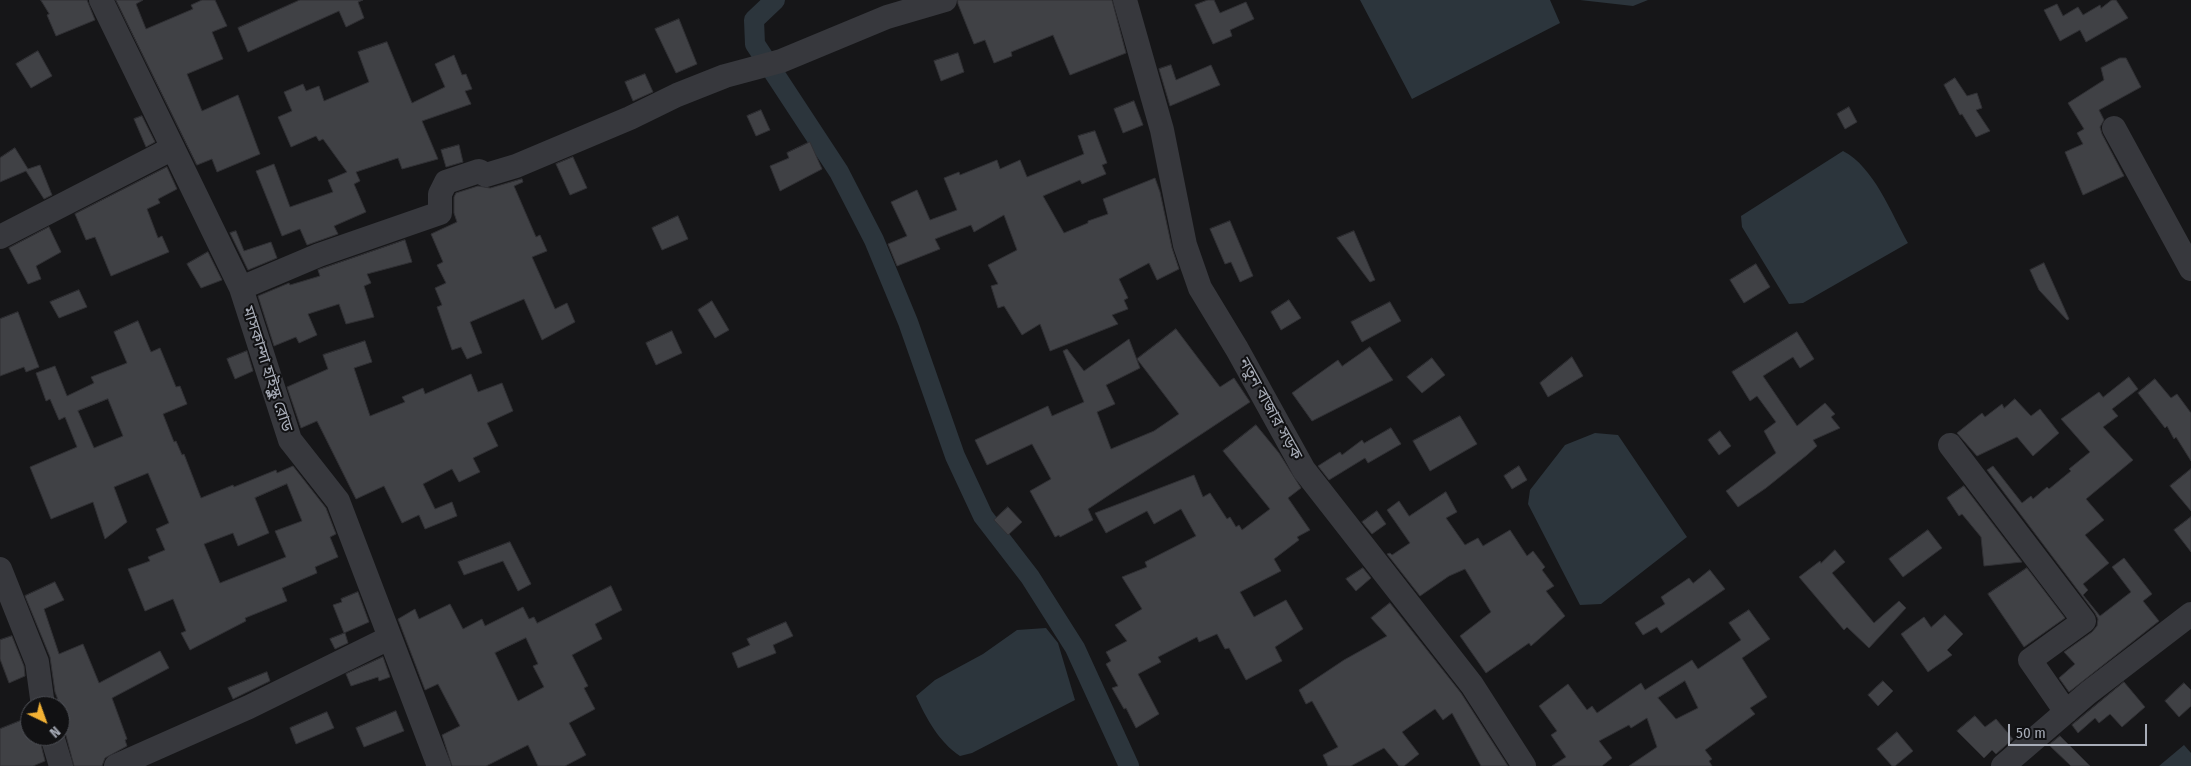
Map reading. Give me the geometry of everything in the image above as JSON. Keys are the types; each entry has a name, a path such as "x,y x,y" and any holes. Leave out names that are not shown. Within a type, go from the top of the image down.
{"street":[{"name":"মাসকান্দা হাইস্কুল রোড","path":"101,0 241,288 290,440 338,501 439,766"},
{"path":"241,288 319,255 440,213 440,194 446,182 480,171 486,175 516,166 630,118 677,95 725,76 781,61 887,17 945,0"},
{"name":"নতুন বাজার সড়ক","path":"1125,0 1162,130 1185,245 1200,288 1237,349 1304,470 1472,685 1524,766"},
{"path":"2114,128 2191,269"},
{"path":"0,237 173,148"},
{"path":"1950,444 2084,621 2030,660 2066,712"},
{"path":"0,569 36,662 41,696"},
{"path":"2003,766 2066,712 2191,614"},
{"path":"116,766 249,707 389,638"},
{"path":"55,746 61,766"}],"shaded area":[{"path":"1360,0 1550,0 1560,23 1412,99"},
{"path":"1580,0 1648,0 1633,6"},
{"path":"1843,151 1854,158 1873,179 1908,243 1803,303 1789,304 1742,227 1741,216"},
{"path":"1595,433 1618,435 1687,537 1601,604 1580,605 1528,504 1530,490 1565,445"},
{"path":"1046,628 1058,643 1075,700 972,753 960,756 939,737 916,696 935,680 983,654 1017,630"},
{"path":"2184,745 2191,753 2191,766 2159,766"}],"building":[{"path":"41,0 87,0 95,20 56,36 47,15 49,14"},
{"path":"116,0 143,0 136,4 146,29 193,9 191,5 202,0 215,0 227,26 212,32 223,59 187,74 202,111 238,95 260,154 217,172 212,159 197,165"},
{"path":"300,0 363,0 358,2 364,18 346,27 339,11 248,52 238,28"},
{"path":"958,0 1112,0 1126,53 1070,75 1053,35 1011,52 1012,56 994,63 985,40 974,44"},
{"path":"1208,0 1214,0 1220,13 1246,2 1254,19 1230,30 1232,36 1213,44 1195,5"},
{"path":"2112,0 2116,0 2128,18 2086,42 2080,30 2060,41 2044,10 2057,4 2063,16 2078,7 2083,15 2100,5 2101,8"},
{"path":"679,19 697,64 676,73 655,29"},
{"path":"387,42 412,103 445,87 435,64 454,55 462,75 466,74 472,89 465,91 471,104 422,121 438,159 402,169 398,158 356,172 360,181 354,184 366,212 334,226 338,234 307,245 300,229 282,236 256,171 274,164 290,207 333,192 328,180 347,172 323,139 319,141 316,136 291,147 278,117 292,111 284,92 303,84 306,91 319,86 324,101 369,82 358,52"},
{"path":"38,51 52,76 31,88 16,64"},
{"path":"958,53 964,72 941,81 934,61"},
{"path":"2120,58 2126,58 2141,87 2099,110 2104,120 2100,127 2102,134 2124,176 2083,195 2065,152 2083,144 2077,133 2084,129 2068,103 2104,80 2101,68"},
{"path":"1171,65 1176,80 1211,65 1220,85 1170,106 1159,69"},
{"path":"645,74 653,92 633,101 625,82"},
{"path":"1955,78 1967,96 1977,93 1982,108 1976,110 1990,131 1976,137 1962,114 1960,115 1944,85"},
{"path":"1134,101 1143,125 1123,133 1114,109"},
{"path":"1849,107 1857,122 1845,129 1837,114"},
{"path":"761,110 770,130 756,136 747,116"},
{"path":"142,116 155,142 146,147 134,119"},
{"path":"1095,131 1107,163 1102,165 1106,174 1082,184 1080,180 1043,196 1064,233 1088,223 1088,221 1108,214 1103,199 1155,178 1179,269 1157,280 1149,263 1119,279 1128,298 1124,300 1128,309 1112,315 1118,324 1050,351 1040,324 1022,335 1004,306 998,308 991,286 998,284 988,265 1017,250 1004,215 974,232 971,225 935,239 940,249 897,266 888,244 907,236 891,202 917,190 930,220 957,210 944,178 959,172 960,175 997,160 1000,169 1020,160 1027,177 1084,154 1078,136"},
{"path":"810,142 822,169 780,191 770,166 789,158 787,153"},
{"path":"459,145 463,162 446,167 441,150"},
{"path":"15,148 28,169 40,165 52,195 44,199 26,171 0,182 0,158"},
{"path":"573,157 587,188 570,195 556,164"},
{"path":"167,167 177,189 158,199 160,203 147,209 158,238 162,236 169,252 111,276 95,237 86,240 75,214"},
{"path":"522,179 523,182 514,186 536,237 540,235 547,251 532,257 555,309 567,303 575,322 542,340 524,299 470,322 482,353 467,359 461,347 452,350 437,307 442,305 435,288 446,283 437,265 443,262 431,234 457,222 454,213 454,197 456,193 478,186 490,188"},
{"path":"678,216 688,239 662,250 652,228"},
{"path":"1230,221 1253,276 1240,282 1231,262 1225,264 1210,229"},
{"path":"49,227 61,252 36,266 41,279 28,284 9,248"},
{"path":"236,231 244,251 271,242 277,258 248,270 230,233"},
{"path":"1354,231 1375,280 1370,282 1337,238"},
{"path":"405,240 412,262 367,274 371,283 364,286 374,317 346,324 339,304 308,314 317,335 299,343 296,337 274,346 258,296 289,283 290,285 320,276 318,270"},
{"path":"208,252 222,280 201,288 187,264"},
{"path":"2044,263 2069,319 2067,320 2039,290 2030,270"},
{"path":"1756,264 1770,287 1744,303 1730,280"},
{"path":"79,290 87,307 59,318 50,302"},
{"path":"1289,300 1301,318 1281,330 1271,312"},
{"path":"712,301 729,330 715,338 698,310"},
{"path":"1390,302 1401,321 1362,342 1351,322"},
{"path":"18,312 39,367 26,372 24,367 0,376 0,319"},
{"path":"138,321 151,352 160,348 176,387 180,386 187,404 163,414 174,442 176,441 182,455 184,454 201,498 276,470 277,473 293,466 326,508 336,534 330,537 338,557 315,567 317,573 282,588 287,601 245,618 246,621 190,650 181,633 186,631 173,599 145,611 128,569 150,561 148,557 165,550 156,529 169,523 148,473 114,487 127,522 105,539 93,502 51,519 30,467 77,447 65,417 59,420 50,399 46,401 36,373 55,366 67,396 94,383 91,377 127,363 114,332","holes":["108,399 123,436 94,448 78,411","287,484 302,521 275,531 286,557 220,583 204,544 233,533 238,546 269,533 255,498"]},
{"path":"1176,329 1220,387 1234,378 1250,402 1088,509 1093,520 1060,537 1059,535 1055,537 1030,491 1051,479 1032,444 987,465 975,440 1048,406 1052,416 1084,402 1063,351 1067,349 1084,371 1129,339 1140,368 1106,385 1115,404 1097,412 1111,449 1154,431 1179,414 1137,359"},
{"path":"672,331 682,353 656,365 646,343"},
{"path":"1797,332 1814,359 1800,368 1793,357 1763,376 1797,426 1825,403 1835,414 1831,417 1840,428 1813,440 1817,446 1807,455 1766,488 1738,507 1726,491 1776,453 1764,431 1776,422 1757,396 1750,401 1732,372"},
{"path":"365,341 372,362 354,368 370,416 405,402 402,397 423,388 425,394 471,374 478,392 502,383 513,411 487,423 498,446 473,458 480,472 459,482 452,469 423,484 435,509 452,502 457,516 425,529 419,515 402,523 384,486 356,499 317,421 301,428 287,387 328,369 323,355"},
{"path":"1370,347 1393,380 1312,421 1292,393 1338,360 1342,366"},
{"path":"247,351 253,371 235,379 227,359"},
{"path":"1572,357 1583,376 1548,397 1540,383"},
{"path":"1432,358 1445,375 1422,393 1407,377"},
{"path":"2129,377 2138,389 2112,409 2118,416 2103,427 2133,460 2086,499 2104,520 2085,535 2109,563 2083,584 2088,590 2083,595 2100,616 2131,592 2112,567 2124,558 2152,594 2143,601 2159,621 2069,692 2059,678 2075,664 2064,652 2092,632 2097,626 2098,619 1987,470 1993,466 2022,503 2031,496 2033,499 2047,487 2049,489 2090,452 2061,419 2099,392 2103,397"},
{"path":"2155,379 2171,398 2177,394 2191,413 2191,461 2176,437 2174,439 2167,426 2165,428 2138,393"},
{"path":"2015,399 2031,416 2040,409 2059,433 2033,456 2017,437 1977,456 1957,433 1982,413 1985,417 2002,404 2004,408"},
{"path":"1460,416 1477,444 1430,471 1413,441"},
{"path":"1256,425 1279,453 1301,488 1288,498 1310,530 1297,537 1299,540 1274,559 1281,571 1240,592 1254,617 1286,600 1303,629 1275,647 1282,661 1246,680 1229,648 1225,649 1217,634 1199,642 1197,637 1158,657 1161,662 1138,674 1159,714 1136,728 1126,708 1124,709 1112,688 1118,686 1106,664 1111,661 1106,652 1127,641 1115,625 1142,609 1122,577 1147,567 1145,562 1196,536 1181,509 1154,524 1147,511 1106,533 1095,513 1194,475 1203,497 1210,493 1227,519 1230,517 1236,527 1239,525 1242,530 1270,509 1223,451"},
{"path":"1391,428 1401,444 1368,463 1365,458 1329,480 1318,466 1340,452 1342,455 1362,440 1364,443"},
{"path":"1720,431 1731,446 1719,455 1708,440"},
{"path":"1519,466 1527,480 1512,489 1504,476"},
{"path":"2191,469 2191,511 2170,486"},
{"path":"1964,486 2022,562 1984,566 1981,537 1962,514 1959,516 1947,498"},
{"path":"1446,492 1457,512 1446,518 1465,545 1478,538 1483,546 1510,530 1527,556 1533,551 1545,567 1542,570 1554,586 1546,591 1565,616 1531,646 1529,643 1486,673 1460,636 1491,612 1465,569 1449,576 1420,596 1387,554 1390,553 1392,555 1410,543 1387,510 1399,501 1409,516"},
{"path":"1008,507 1022,522 1008,535 994,520"},
{"path":"1377,511 1386,524 1372,534 1362,522"},
{"path":"2191,517 2191,552 2174,530"},
{"path":"1928,530 1942,548 1903,577 1889,559"},
{"path":"510,542 531,584 518,591 503,561 464,575 458,562"},
{"path":"1835,550 1845,562 1832,573 1874,623 1899,601 1906,608 1869,648 1847,627 1844,630 1799,577 1820,561 1821,563"},
{"path":"1363,568 1371,578 1356,591 1346,579"},
{"path":"2027,568 2065,618 2024,647 1988,594"},
{"path":"1710,570 1725,589 1661,633 1657,627 1643,635 1635,623 1665,604 1661,597 1689,578 1693,583"},
{"path":"55,582 64,600 44,609 59,654 83,644 99,683 160,651 169,668 112,698 127,739 125,740 127,746 105,758 102,766 74,766 69,746 70,696 57,696 50,657 25,596"},
{"path":"611,586 622,610 595,624 602,639 572,655 588,686 584,688 595,709 569,723 586,755 565,766 538,766 528,745 486,766 452,766 442,735 460,726 438,684 425,690 398,619 415,609 419,619 450,604 463,629 482,619 485,626 523,607 529,619 534,617 537,623","holes":["526,638 538,664 533,666 544,687 518,701 495,653"]},
{"path":"358,592 369,622 344,633 333,605 342,602 341,599"},
{"path":"1390,603 1461,693 1508,766 1481,766 1452,713 1443,720 1435,709 1402,732 1419,754 1404,766 1399,766 1384,748 1351,766 1328,766 1323,755 1338,747 1312,701 1306,704 1299,690 1344,660 1387,636 1371,618"},
{"path":"1749,610 1770,639 1742,658 1767,697 1750,708 1755,714 1705,750 1712,759 1709,761 1712,766 1629,766 1657,747 1647,718 1631,728 1629,725 1599,741 1612,758 1602,766 1552,766 1566,757 1551,735 1557,731 1539,706 1568,684 1587,710 1592,706 1597,713 1641,683 1645,690 1692,660 1698,669 1741,640 1729,623","holes":["1685,681 1698,708 1676,719 1658,698"]},
{"path":"1945,615 1963,634 1947,650 1952,655 1928,672 1901,634 1924,617 1931,627"},
{"path":"786,622 793,636 773,645 776,653 738,668 732,653 750,645 747,639"},
{"path":"345,633 348,643 335,649 330,639"},
{"path":"12,636 24,666 25,676 9,683 0,659 0,640"},
{"path":"383,657 390,677 379,681 378,677 351,686 346,674"},
{"path":"267,672 270,681 233,699 228,688"},
{"path":"1883,681 1893,691 1878,706 1868,695"},
{"path":"2124,682 2145,707 2122,727 2110,714 2099,723 2095,718 2078,733 2072,725"},
{"path":"2184,683 2191,690 2191,706 2179,717 2165,701"},
{"path":"396,711 404,731 364,747 356,728"},
{"path":"327,712 334,728 296,744 290,728"},
{"path":"1975,716 1985,727 1996,719 2013,739 1996,754 1992,750 1984,758 1957,731"},
{"path":"20,721 20,746 41,746 45,761 33,766 0,766 0,729"},
{"path":"1897,732 1913,751 1895,766 1892,766 1877,749"},
{"path":"2060,736 2090,766 2071,766 2049,745"}],"waterway":[{"path":"775,0 754,20 755,44 839,172 874,240 908,322 955,456 983,516 1030,577 1075,648 1129,766"}]}
